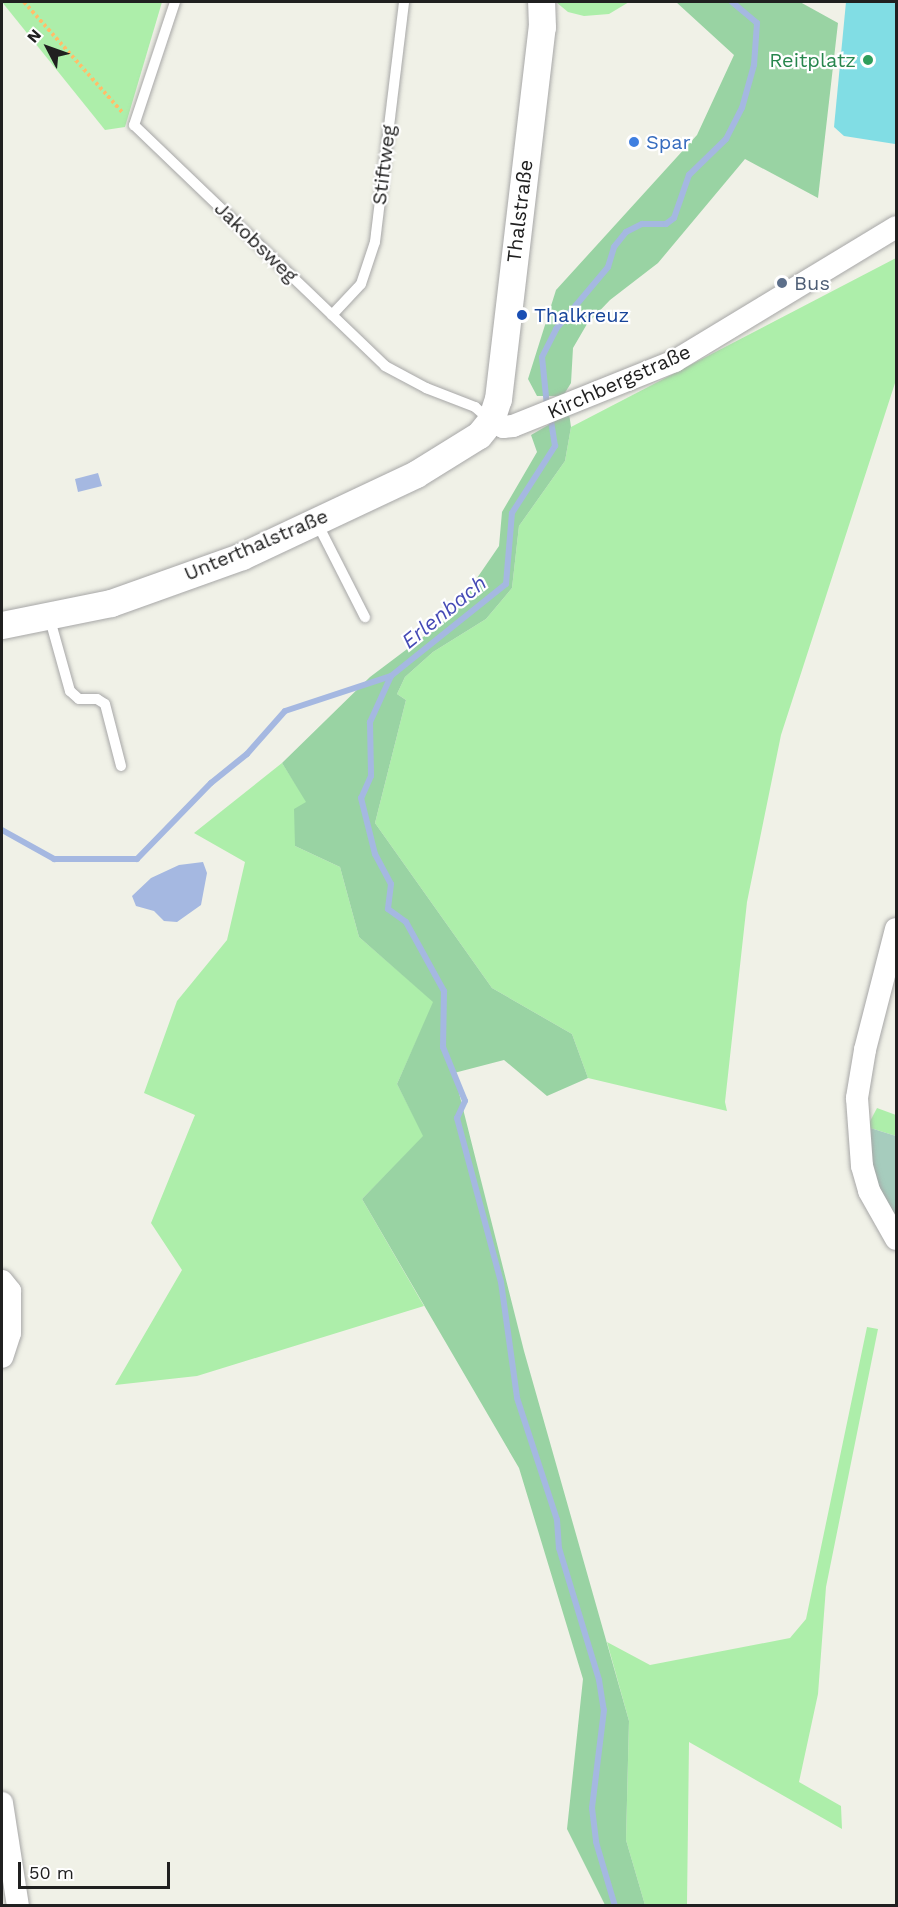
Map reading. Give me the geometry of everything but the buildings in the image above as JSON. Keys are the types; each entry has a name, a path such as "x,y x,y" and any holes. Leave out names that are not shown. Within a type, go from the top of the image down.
{"street":[{"name":"Thalstraße","path":"491,420 498,399 542,27 540,2"},
{"name":"Kirchbergstraße","path":"491,420 503,427 534,419 675,361 897,227"},
{"name":"Unterthalstraße","path":"2,625 111,603 242,556 416,474 471,441 491,420"},
{"path":"897,929 865,1050 857,1098 862,1166 868,1191 897,1239"},
{"path":"2,1281 10,1291 10,1333 2,1357"},
{"path":"2,1803 18,1905"}],"lane":[{"path":"134,125 175,2"},
{"name":"Stiftweg","path":"332,315 361,284 375,242 404,2"},
{"name":"Jakobsweg","path":"134,125 366,350 404,378 459,399 491,420"},
{"path":"316,521 365,617"},
{"path":"49,616 70,691 79,699 100,699 105,704 121,766"}],"path":[{"path":"24,2 134,125"}],"green space":[{"path":"2,2 162,2 125,127 105,130"},
{"path":"556,2 629,2 609,14 584,16 568,12"},
{"path":"676,2 800,2 838,23 818,198 745,159 658,263 610,300 587,324 573,348 571,383 563,396 537,396 528,379 556,290 697,135 734,55"},
{"path":"896,258 896,380 781,735 747,902 725,1102 727,1111 588,1078 572,1034 492,988 375,823 406,700 397,694 405,677 433,652 486,619 512,588 519,526 565,461 571,427"},
{"path":"569,413 571,427 565,461 519,526 512,588 486,619 433,652 405,677 397,694 406,700 375,823 492,988 572,1034 588,1078 547,1096 504,1060 454,1073 524,1351 629,1721 626,1840 645,1905 605,1905 567,1829 583,1679 519,1468 362,1199 423,1136 397,1084 433,1002 359,937 340,867 295,846 294,809 306,802 282,763 370,677 451,616 499,546 502,512 537,452 531,435"},
{"path":"282,763 307,802 295,846 340,867 359,937 434,1002 397,1084 424,1136 362,1199 424,1306 197,1376 115,1385 182,1270 151,1223 195,1115 144,1093 177,1001 227,940 245,862 194,833"},
{"path":"877,1108 896,1115 896,1136 867,1127"},
{"path":"867,1127 896,1136 896,1234 870,1178"},
{"path":"867,1327 878,1329 826,1587 818,1694 799,1782 841,1806 842,1829 689,1742 687,1905 645,1905 626,1840 629,1721 607,1642 650,1665 790,1638 806,1619"}],"shaded area":[{"name":"Reitplatz","path":"846,2 896,2 895,144 844,136 834,127"},
{"path":"98,473 102,486 78,492 75,479"},
{"path":"203,862 207,873 201,905 177,922 164,921 154,911 136,906 132,896 151,878 179,865"}],"waterway":[{"name":"Erlenbach","path":"547,406 542,357 556,329 608,267 614,247 626,232 642,224 666,224 674,218 689,175 726,139 742,108 754,65 757,23 732,2"},
{"name":"Erlenbach","path":"2,830 54,859 137,859 211,783 247,754 285,711 391,676 506,584 512,513 555,446 550,416"},
{"path":"391,676 370,722 371,776 361,798 375,854 391,884 388,909 406,922 444,991 443,1047 465,1101 457,1118 501,1282 517,1398 557,1520 559,1548 599,1680 604,1710 592,1808 596,1842 615,1906"}],"place":[{"name":"Reitplatz","path":"868,60"},
{"name":"Spar","path":"634,142"},
{"name":"Bus","path":"782,283"},
{"name":"Thalkreuz","path":"522,315"}]}
